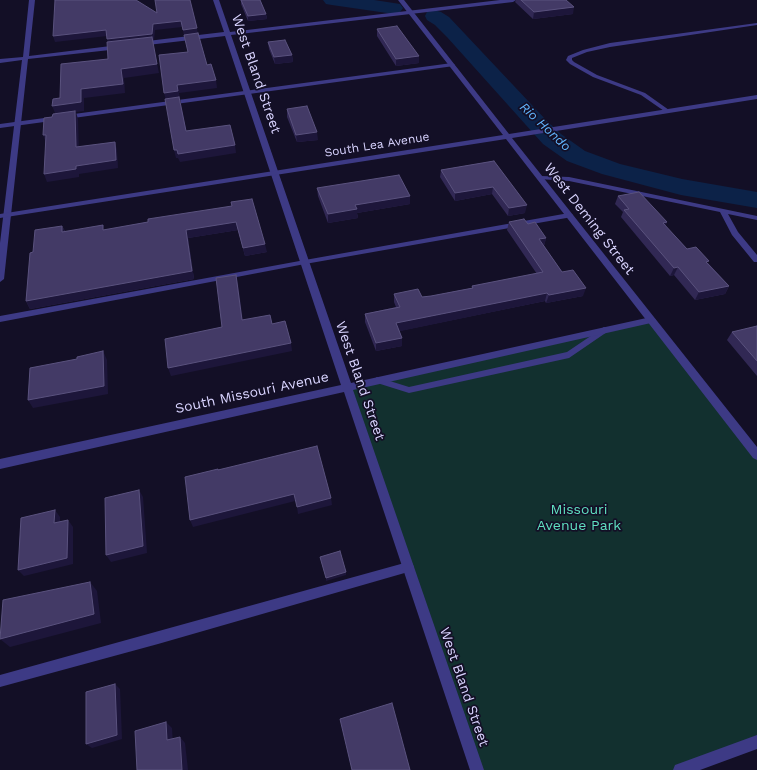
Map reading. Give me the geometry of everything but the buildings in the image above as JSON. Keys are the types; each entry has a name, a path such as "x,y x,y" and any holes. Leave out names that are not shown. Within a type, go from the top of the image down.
{"street":[{"path":"0,279 4,215 18,124 32,0"},
{"name":"West Bland Street","path":"216,0 477,770"},
{"name":"West Deming Street","path":"401,0 757,455"},
{"path":"134,45 492,1 513,0"},
{"path":"0,60 126,46"},
{"name":"South Lea Avenue","path":"4,215 757,97"},
{"name":"South Missouri Avenue","path":"0,464 652,320"},
{"path":"680,770 757,742"}],"lane":[{"path":"667,111 643,94 595,76 572,63 569,60 570,57 585,51 610,45 757,24"},
{"path":"0,126 452,65"},
{"path":"541,178 569,179 598,184 723,212 757,218"},
{"path":"723,212 735,233 757,260"},
{"path":"0,319 305,262 569,215"},
{"path":"377,380 409,390 421,388 569,355 604,330"},
{"path":"0,681 408,567"}],"green space":[{"name":"Missouri Avenue Park","path":"651,320 757,455 757,742 680,770 477,770 347,387"}],"waterway":[{"name":"Rio Hondo","path":"332,0 394,8"},
{"name":"Rio Hondo","path":"434,16 442,21 454,33 552,139 576,156 611,169 681,187 757,200"}]}
